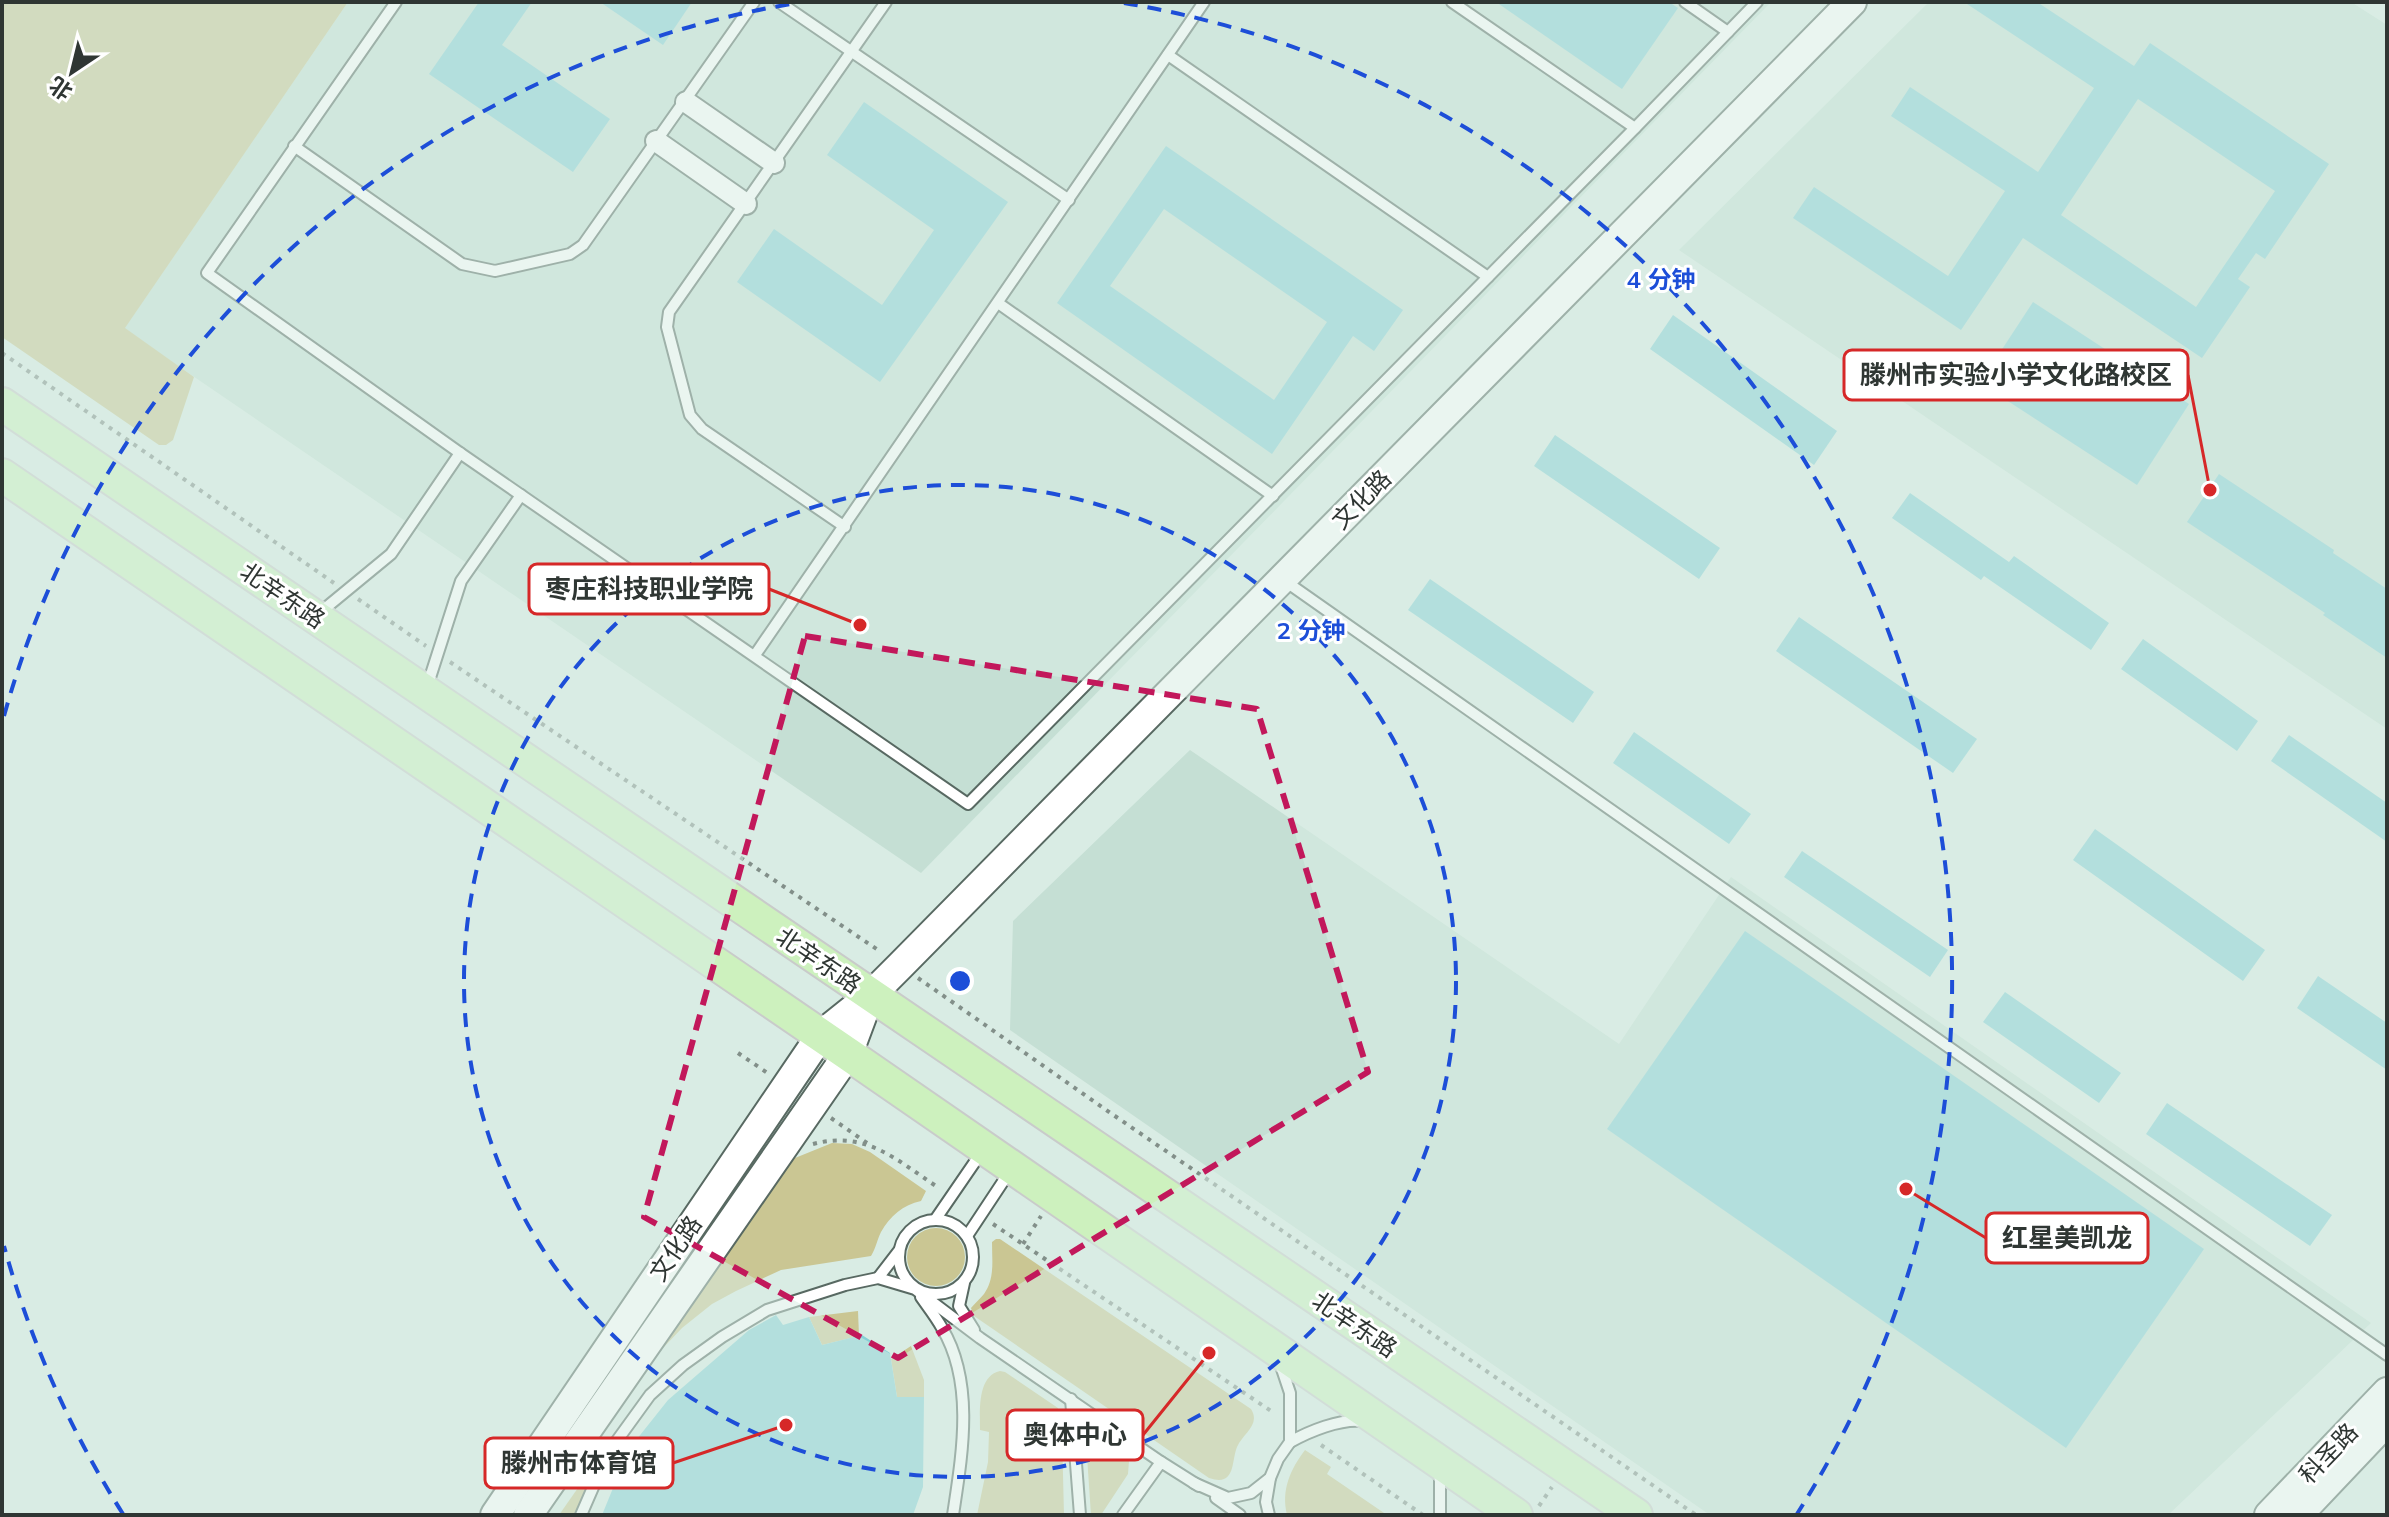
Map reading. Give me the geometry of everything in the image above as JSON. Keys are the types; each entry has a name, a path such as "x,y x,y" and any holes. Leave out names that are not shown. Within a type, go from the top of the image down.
{"main road":[{"name":"北辛东路","path":"2,404 1636,1515"},
{"path":"2,475 1516,1515"}],"street":[{"name":"文化路","path":"495,1515 821,1035 871,995 900,966 1852,2"},
{"path":"686,102 774,163"},
{"path":"656,141 746,204"},
{"name":"文化路","path":"528,1515 848,1054 871,995"},
{"name":"科圣路","path":"2269,1515 2387,1392"},
{"name":"科圣路","path":"2298,1515 2387,1421"}],"lane":[{"path":"396,2 207,273 460,453 968,804 1757,2"},
{"path":"294,146 462,264 495,271 570,254 583,245 754,2"},
{"path":"779,2 1069,200"},
{"path":"845,527 702,429 690,415 667,327 669,312 886,2"},
{"path":"755,655 1204,2"},
{"path":"1452,2 1635,128"},
{"path":"1685,2 1728,32"},
{"path":"1168,55 1488,277"},
{"path":"998,303 1273,496"},
{"path":"315,617 391,554 460,453"},
{"path":"426,693 461,581 521,495"},
{"path":"1282,579 2387,1355"},
{"path":"935,1220 984,1149"},
{"path":"967,1236 1012,1168"},
{"path":"581,1515 608,1453 650,1395 683,1365 722,1337 767,1310 845,1285 878,1278 933,1295 945,1294 956,1289 971,1271 972,1247 967,1236 948,1222 923,1222 912,1228 878,1278"},
{"path":"899,1250 903,1275 943,1330 957,1366 963,1409 962,1459 953,1515"},
{"path":"965,1281 959,1306 980,1338"},
{"path":"915,1289 980,1338 1240,1515"},
{"path":"1276,1350 1290,1393 1290,1442"},
{"path":"1071,1399 1080,1515"},
{"path":"1269,1515 1266,1502 1270,1478 1290,1442 1305,1434 1356,1420 1384,1424"},
{"path":"1434,1458 1440,1479 1440,1515"},
{"path":"1123,1515 1161,1462"},
{"path":"1194,1483 1233,1498 1251,1493 1270,1478"}],"path":[{"path":"2,353 345,591 900,966 1696,1515"}],"highlighted area":[{"path":"805,636 1257,709 1368,1072 898,1358 644,1217"}],"shaded area":[{"path":"2,2 348,2 125,328 194,377 173,440 166,445 159,445 2,337"},
{"path":"348,2 1771,2 921,873 124,329"},
{"path":"1929,2 2351,2 2387,25 2387,729 1679,250"},
{"path":"1190,750 1619,1044 1731,877 2371,1323 2168,1515 1710,1515 1010,1030 1013,921"},
{"path":"832,1143 852,1144 870,1152 926,1191 921,1201 903,1208 889,1221 871,1256 781,1270 736,1291 712,1304 682,1328 644,1368 774,1177 795,1158"},
{"path":"936,1228 956,1237 965,1257 956,1277 936,1286 916,1277 907,1257 916,1237"},
{"path":"996,1239 1251,1409 1253,1424 1237,1447 1228,1476 1218,1480 1209,1478 974,1316 971,1308 990,1282 992,1242"},
{"path":"858,1311 859,1336 822,1345 809,1317"},
{"path":"911,1346 924,1380 924,1397 897,1397 891,1359"},
{"path":"1000,1371 1058,1408 1062,1434 1064,1515 977,1515 988,1462 989,1432 980,1430 981,1395 987,1380"},
{"path":"1100,1441 1129,1461 1128,1474 1101,1515 1091,1515 1087,1456 1094,1443"},
{"path":"1305,1450 1331,1467 1327,1474 1387,1515 1287,1515 1285,1497 1288,1481"},
{"path":"594,1465 577,1515 559,1515"}],"building":[{"path":"479,2 532,2 502,45 610,119 573,172 429,74"},
{"path":"600,2 692,2 663,45"},
{"path":"1496,2 1669,2 1678,8 1622,89"},
{"path":"1964,2 2037,2 2134,66 2150,43 2329,164 2265,259 2256,253 2238,279 2250,287 2202,358 2023,238 1961,330 1793,218 1814,187 1948,276 2005,191 1891,116 1910,87 2038,172 2094,88","holes":["2138,99 2275,191 2196,307 2061,215"]},
{"path":"864,102 1008,202 880,382 737,282 774,229 882,305 934,230 827,155"},
{"path":"1166,146 1403,310 1374,351 1353,336 1272,454 1057,303","holes":["1164,209 1327,322 1274,400 1110,286"]},
{"path":"2033,302 2189,404 2137,485 1980,383"},
{"path":"1673,315 1837,431 1814,465 1650,349"},
{"path":"1555,435 1720,548 1699,579 1534,466"},
{"path":"2219,474 2387,589 2387,658 2187,522"},
{"path":"1910,493 2009,562 2014,556 2109,623 2091,650 1984,576 1981,580 1892,518"},
{"path":"1430,579 1594,692 1573,723 1408,610"},
{"path":"1799,617 1977,739 1953,773 1776,651"},
{"path":"2143,639 2258,721 2237,751 2121,669"},
{"path":"1634,732 1751,814 1729,844 1613,763"},
{"path":"2289,735 2387,803 2387,842 2271,761"},
{"path":"2095,829 2265,950 2243,981 2073,860"},
{"path":"1802,851 1948,950 1930,977 1784,877"},
{"path":"1745,931 2204,1249 2066,1448 1607,1129"},
{"path":"2318,976 2387,1023 2387,1070 2297,1008"},
{"path":"2005,992 2121,1073 2099,1103 1983,1022"},
{"path":"2167,1103 2332,1215 2310,1246 2146,1134"},
{"path":"776,1315 783,1325 809,1317 822,1345 862,1335 890,1353 897,1397 924,1397 923,1487 913,1515 602,1515 629,1449 668,1400 749,1330"}],"place":[{"name":"滕州市实验小学文化路校区","path":"2210,490"},
{"name":"枣庄科技职业学院","path":"860,625"},
{"name":"红星美凯龙","path":"1906,1189"},
{"name":"奥体中心","path":"1209,1353"},
{"name":"滕州市体育馆","path":"786,1425"}]}
